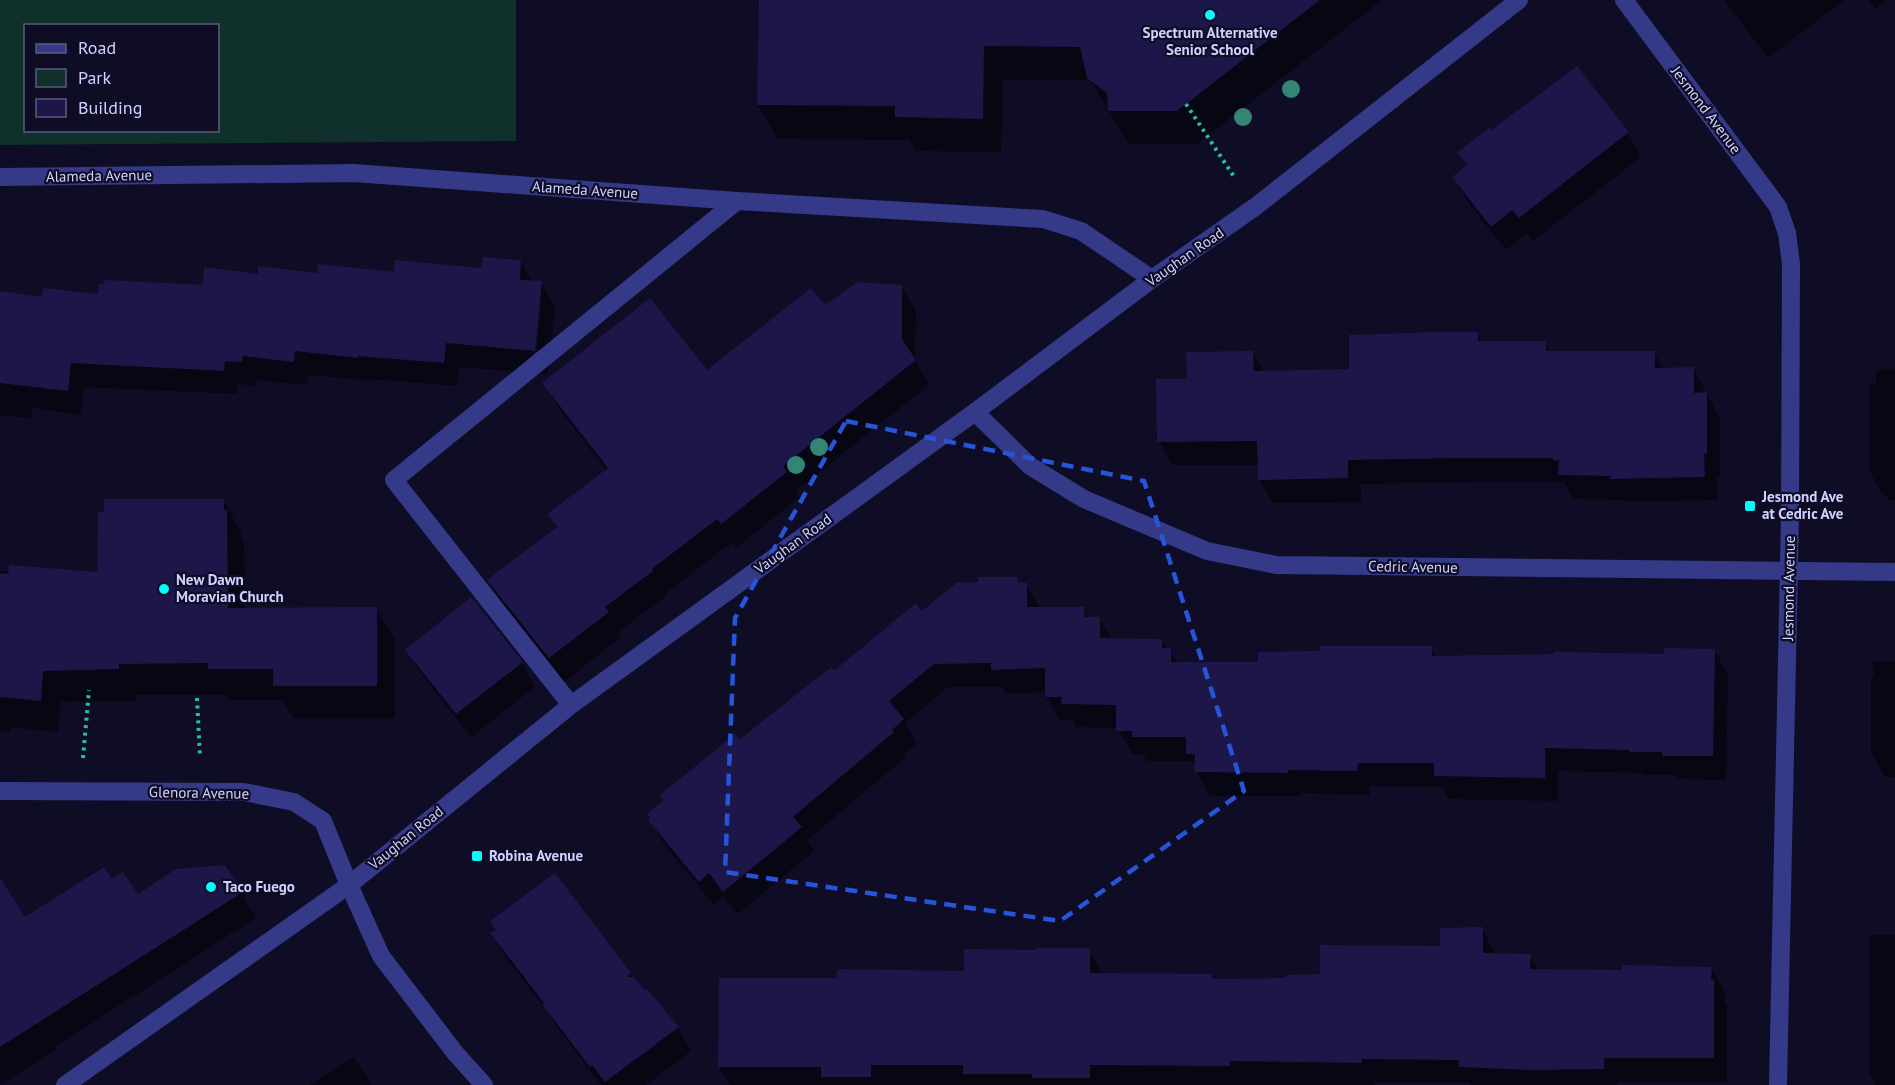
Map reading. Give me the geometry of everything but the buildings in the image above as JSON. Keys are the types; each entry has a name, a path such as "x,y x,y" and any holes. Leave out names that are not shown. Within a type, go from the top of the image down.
{"street":[{"name":"Vaughan Road","path":"65,1085 349,885 571,705 975,412 1152,279 1255,207 1519,0"},
{"name":"Jesmond Avenue","path":"1624,0 1778,207 1787,234 1791,264 1789,570 1778,1085"},
{"name":"Alameda Avenue","path":"0,177 354,173 737,201 1043,219 1081,231 1152,279"},
{"path":"571,705 394,480 737,201"},
{"name":"Cedric Avenue","path":"975,412 1030,466 1084,499 1207,551 1276,566 1895,572"},
{"name":"Glenora Avenue","path":"0,791 244,792 294,802 323,821 349,885"},
{"path":"349,885 381,956 456,1054 484,1085"}],"path":[{"path":"1186,104 1255,207"},
{"path":"83,758 89,690"},
{"path":"197,698 200,758"}],"highlighted area":[{"path":"846,421 1144,481 1244,791 1060,921 725,872 735,618"}],"green space":[{"path":"0,0 516,0 516,141 0,145"}],"place":[{"name":"Spectrum Alternative Senior School","path":"1210,15"},
{"name":"Jesmond Ave at Cedric Ave","path":"1750,506"},
{"name":"New Dawn Moravian Church","path":"164,589"},
{"name":"Robina Avenue","path":"477,856"},
{"name":"Taco Fuego","path":"211,887"}]}
